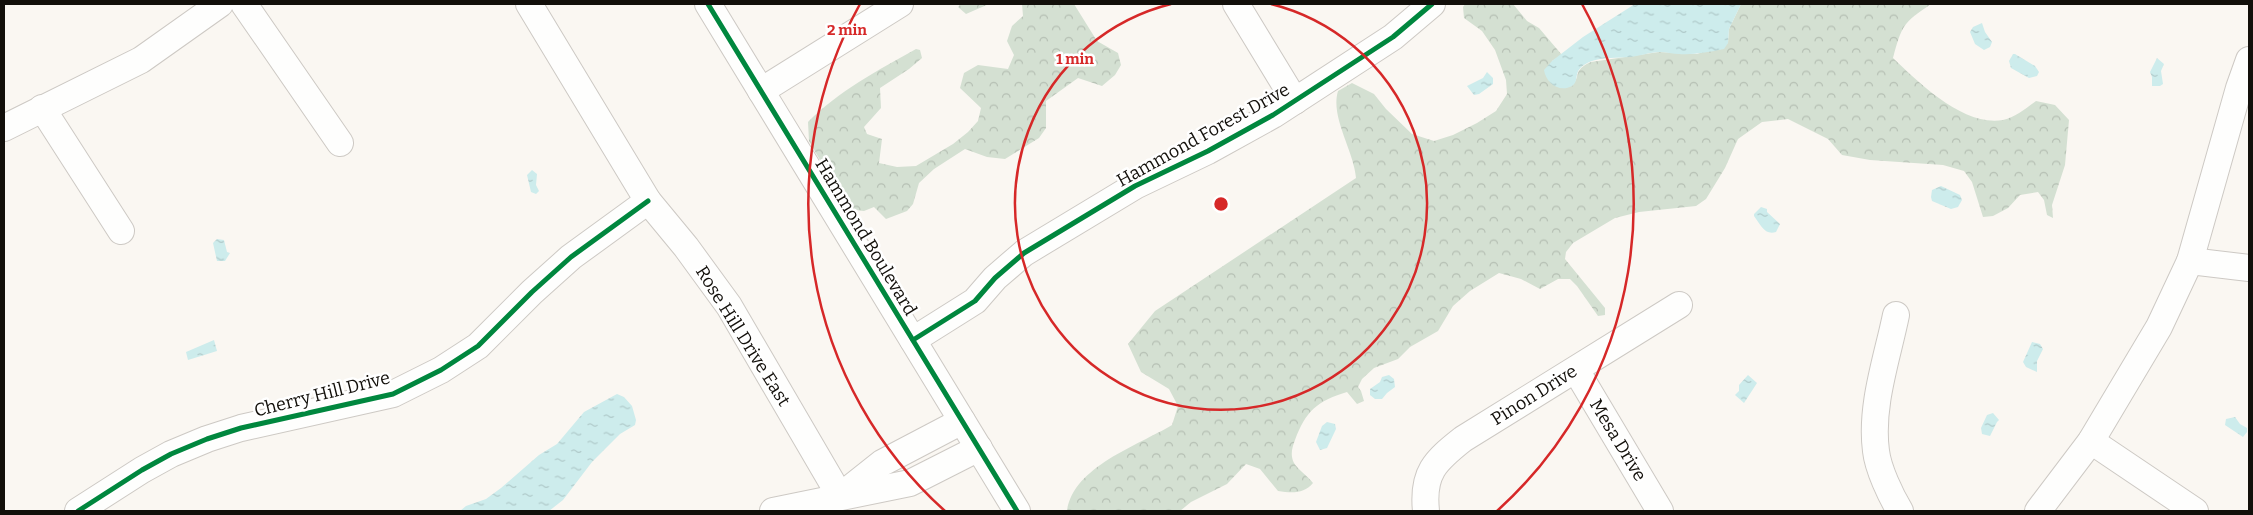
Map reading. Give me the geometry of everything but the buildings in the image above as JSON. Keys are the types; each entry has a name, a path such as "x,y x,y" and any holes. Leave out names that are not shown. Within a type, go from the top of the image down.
{"street":[{"path":"4,128 141,60 220,4"},
{"path":"244,4 340,143"},
{"name":"Rose Hill Drive East","path":"528,4 648,201 686,247 729,306 840,496"},
{"name":"Hammond Boulevard","path":"708,4 1017,511"},
{"path":"761,91 900,4"},
{"path":"1236,4 1295,101"},
{"name":"Hammond Forest Drive","path":"913,340 975,301 995,278 1024,253 1135,186 1208,151 1295,101 1393,37 1432,4"},
{"path":"2038,511 2091,441 2159,327 2190,261 2239,88 2249,60"},
{"path":"42,108 121,231"},
{"name":"Cherry Hill Drive","path":"78,511 142,470 171,454 207,438 242,428 393,394 441,370 478,346 532,292 571,257 648,201"},
{"path":"2190,261 2249,268"},
{"name":"Pinon Drive","path":"1426,511 1424,495 1430,471 1440,457 1464,439 1679,305"},
{"path":"1896,315 1876,413 1876,453 1892,498 1900,511"},
{"name":"Mesa Drive","path":"1576,370 1660,511"},
{"path":"840,496 882,463 962,421"},
{"path":"2091,441 2195,511"},
{"path":"773,511 910,483 979,448"}],"green space":[{"path":"961,4 989,4 966,14 958,7"},
{"path":"1022,4 1074,4 1097,41 1118,53 1121,65 1115,75 1102,86 1078,78 1046,101 1046,128 1039,138 1005,159 987,157 965,149 934,169 919,183 913,204 907,211 886,219 874,207 864,211 854,210 839,193 809,141 808,122 833,100 859,82 916,49 920,50 922,58 880,88 881,108 864,127 867,134 882,139 879,163 897,167 916,166 953,144 978,121 981,108 960,88 964,73 978,65 1008,69 1014,55 1007,41 1012,26 1023,16"},
{"path":"1465,4 1513,4 1527,21 1539,28 1562,55 1552,61 1572,86 1579,70 1591,62 1659,52 1697,54 1728,43 1729,29 1741,4 1931,4 1905,26 1893,58 1929,90 1943,101 1973,117 1988,120 2008,119 2036,101 2055,105 2069,120 2065,165 2052,205 2053,218 2047,215 2044,200 2038,192 2020,195 2008,208 1993,216 1983,217 1972,182 1964,171 1943,165 1870,160 1842,155 1828,139 1788,119 1762,122 1738,139 1725,168 1706,199 1696,206 1639,212 1615,218 1573,243 1566,252 1565,259 1605,308 1605,315 1598,316 1570,279 1558,279 1540,289 1521,279 1499,273 1470,291 1453,306 1438,331 1410,347 1398,359 1374,368 1362,379 1358,387 1364,401 1357,404 1347,392 1320,403 1308,414 1299,430 1292,452 1294,463 1313,483 1306,489 1293,492 1278,491 1260,469 1246,464 1227,484 1191,502 1180,511 1067,511 1072,496 1081,482 1094,470 1109,459 1172,425 1178,406 1169,389 1141,372 1128,344 1155,311 1356,178 1337,112 1336,101 1338,91 1352,83 1374,94 1386,109 1412,134 1434,141 1453,135 1496,111 1507,94 1506,80 1495,50 1482,31 1464,18 1463,7"}],"water":[{"path":"1635,4 1741,4 1729,29 1728,43 1724,49 1690,54 1656,52 1630,57 1606,58 1592,61 1581,67 1575,84 1572,86 1562,88 1550,83 1544,70 1552,61 1583,37"},
{"path":"1982,23 1985,32 1992,42 1990,47 1984,50 1975,44 1970,32 1973,27"},
{"path":"2013,54 2035,66 2039,72 2037,76 2029,78 2011,68 2009,61"},
{"path":"2157,58 2164,64 2161,71 2163,84 2152,86 2150,72"},
{"path":"1487,72 1493,78 1493,84 1479,94 1474,95 1467,86 1483,78"},
{"path":"532,170 537,174 536,185 539,191 536,194 531,192 527,175"},
{"path":"1941,186 1960,195 1962,200 1958,207 1951,209 1932,201 1932,190"},
{"path":"1761,207 1767,209 1767,212 1780,224 1776,232 1766,231 1754,216"},
{"path":"217,239 224,240 227,252 230,253 225,261 217,261 213,243"},
{"path":"214,340 217,351 188,360 186,352"},
{"path":"2032,342 2040,344 2043,349 2037,361 2037,372 2026,367 2023,362"},
{"path":"1389,375 1394,379 1395,387 1382,399 1375,399 1370,395 1370,389 1380,382 1382,377"},
{"path":"1748,375 1757,383 1744,403 1735,395 1739,391 1739,385"},
{"path":"617,394 624,397 632,406 636,420 635,425 620,434 592,462 563,500 549,511 460,511 466,506 486,499 501,488 539,455 557,444 584,412"},
{"path":"1993,413 1999,420 1990,436 1982,434 1981,428 1987,415"},
{"path":"2235,417 2240,424 2247,428 2247,432 2243,437 2225,425 2226,419"},
{"path":"1327,422 1335,424 1336,429 1327,448 1320,450 1316,442 1322,426"}],"cycle path":[{"path":"708,4 1017,511"},
{"path":"913,340 975,301 995,278 1024,253 1135,186 1208,151 1273,115 1393,37 1432,4"},
{"path":"78,511 142,470 171,454 207,439 241,428 393,394 441,370 478,346 532,292 571,257 648,201"}]}
